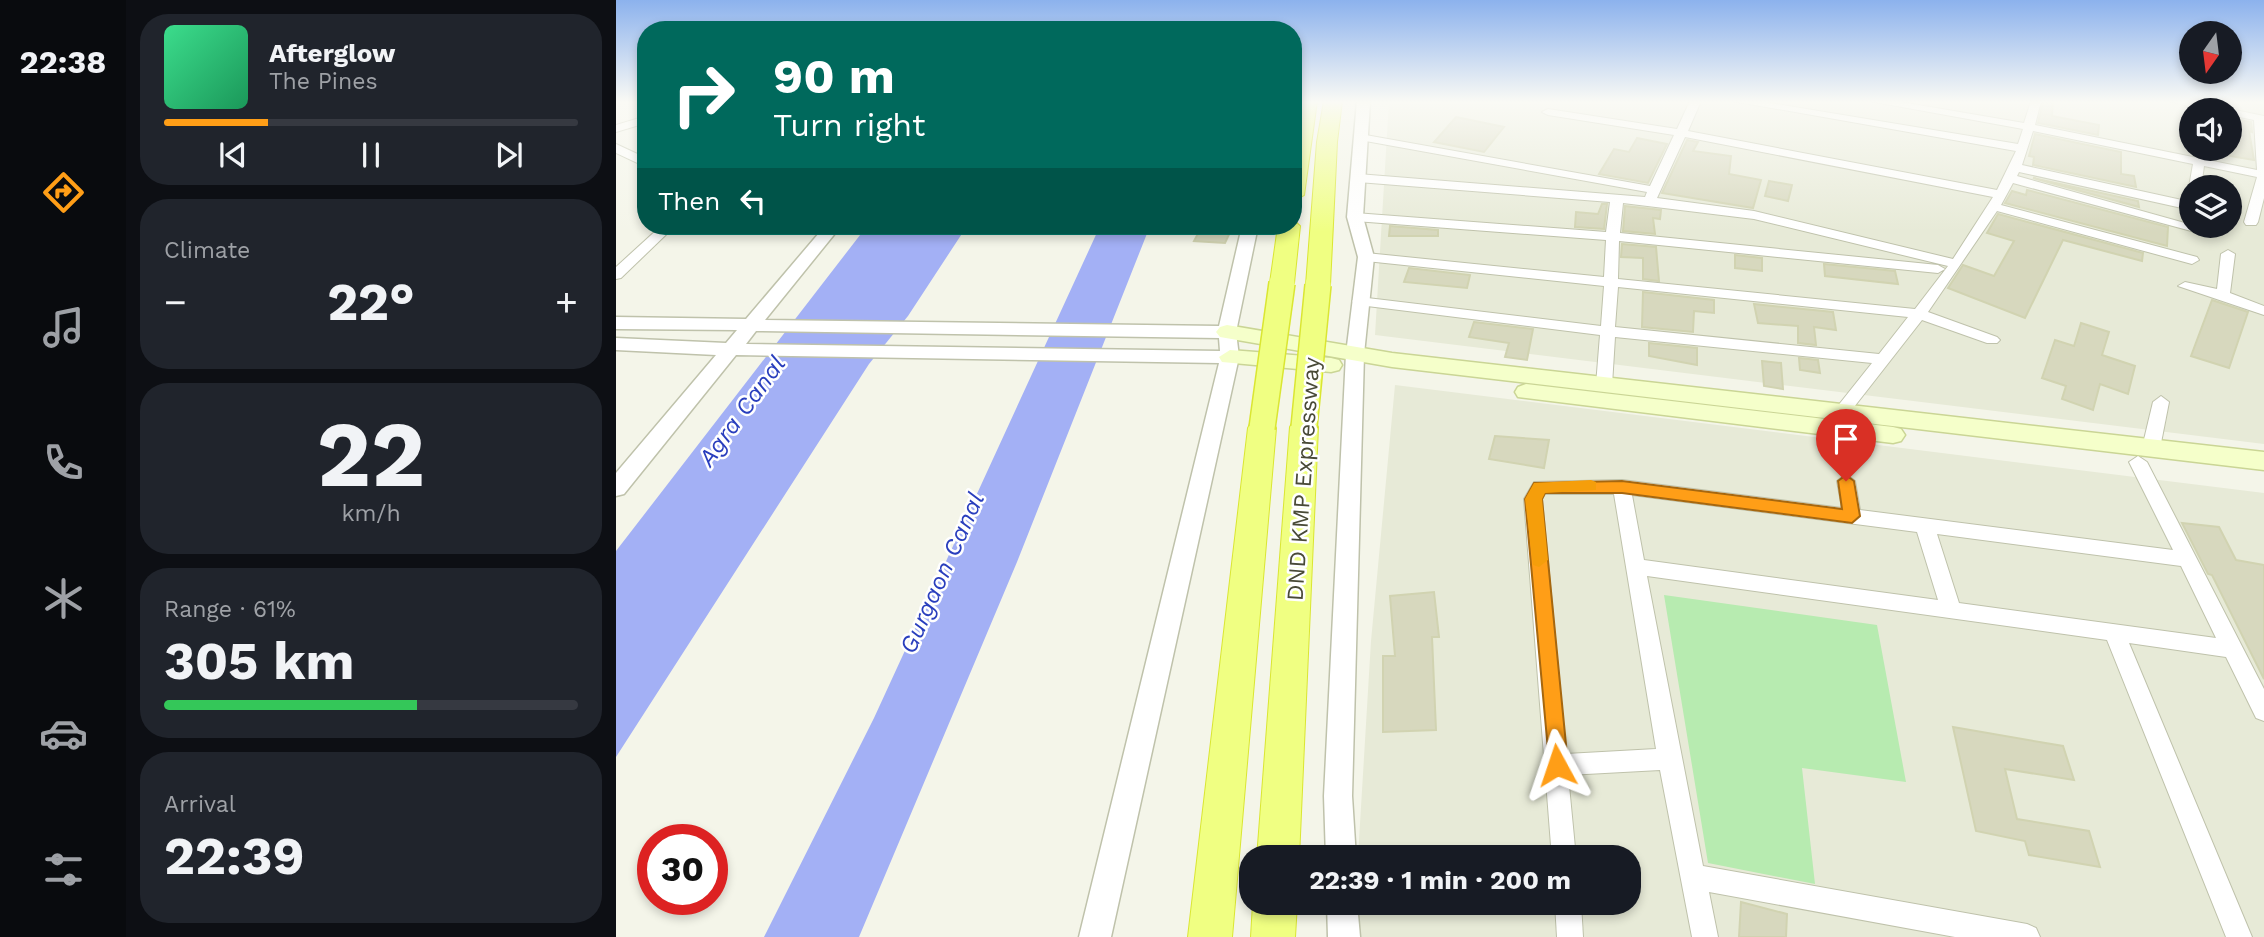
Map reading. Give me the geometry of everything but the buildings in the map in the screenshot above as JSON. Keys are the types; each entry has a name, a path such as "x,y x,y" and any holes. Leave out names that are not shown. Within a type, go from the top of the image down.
{"highway":[{"name":"DND KMP Expressway","path":"1279,845 1304,427 1318,285 1327,145"},
{"name":"DND KMP Expressway","path":"1210,937 1262,428 1288,235"},
{"path":"1273,937 1274,915"}],"main road":[{"path":"1227,332 1355,360 1608,404 2263,467"},
{"path":"1230,357 1355,360 1604,385 1841,412 2145,455"}],"street":[{"path":"1340,845 1338,782 1355,360 1359,301 1366,257 1355,216 1360,145"},
{"path":"1399,145 1768,217 1951,267"},
{"path":"1652,195 1676,145"},
{"path":"1736,145 1996,200 2192,260"},
{"path":"2002,145 2022,148"},
{"path":"1841,412 1919,314 1996,200 2023,145"},
{"path":"2118,145 2179,157"},
{"path":"2251,222 2264,174 2262,145"},
{"path":"616,148 637,158"},
{"path":"2197,175 2199,161 2264,174"},
{"path":"2012,172 2179,204"},
{"path":"2012,172 2179,223"},
{"path":"1358,178 1617,198 1652,195"},
{"path":"1604,385 1605,331 1611,282 1610,236 1617,198"},
{"path":"1355,216 1951,267"},
{"path":"616,275 658,235"},
{"path":"616,488 826,235"},
{"path":"1095,937 1230,357 1227,332 1248,235"},
{"path":"2222,295 2228,254"},
{"path":"1366,257 1919,314 1992,340"},
{"path":"2185,286 2222,295 2264,311"},
{"path":"1359,301 1605,331 1883,359"},
{"path":"616,323 966,330 1137,328 1227,332"},
{"path":"616,344 754,352 1126,352 1230,357"},
{"path":"2161,402 2145,455 2187,559 2264,711"},
{"path":"1846,481 1852,516"},
{"path":"1563,845 1533,499 1540,487 1622,487 2187,559"},
{"path":"1622,487 1670,759 1705,937"},
{"path":"1925,526 1951,610"},
{"path":"1637,567 2233,649"},
{"path":"2114,633 2239,937"},
{"path":"1557,765 1670,759"},
{"path":"1693,877 2027,937"},
{"path":"1343,915 1344,937"},
{"path":"1569,915 1570,937"}],"shaded area":[{"path":"1386,145 2179,145 2179,161 2242,161 2242,145 2264,145 2264,444 1375,335"},
{"path":"1395,385 2264,493 2264,937 1353,937 1354,915 1641,915 1641,845 1359,845 1371,641"}],"green space":[{"path":"1664,595 1877,625 1906,782 1802,768 1815,884 1708,863"}],"water":[{"name":"Agra Canal","path":"860,235 961,235 908,316 869,364 616,757 616,551"},
{"name":"Gurgaon Canal","path":"1096,235 1146,235 1017,562 859,937 764,937 874,718"}],"slow traffic":[{"path":"1539,560 1533,499 1540,487 1591,486"}],"route":[{"path":"1557,765 1533,499 1540,487 1622,487 1852,516 1846,481"}]}
